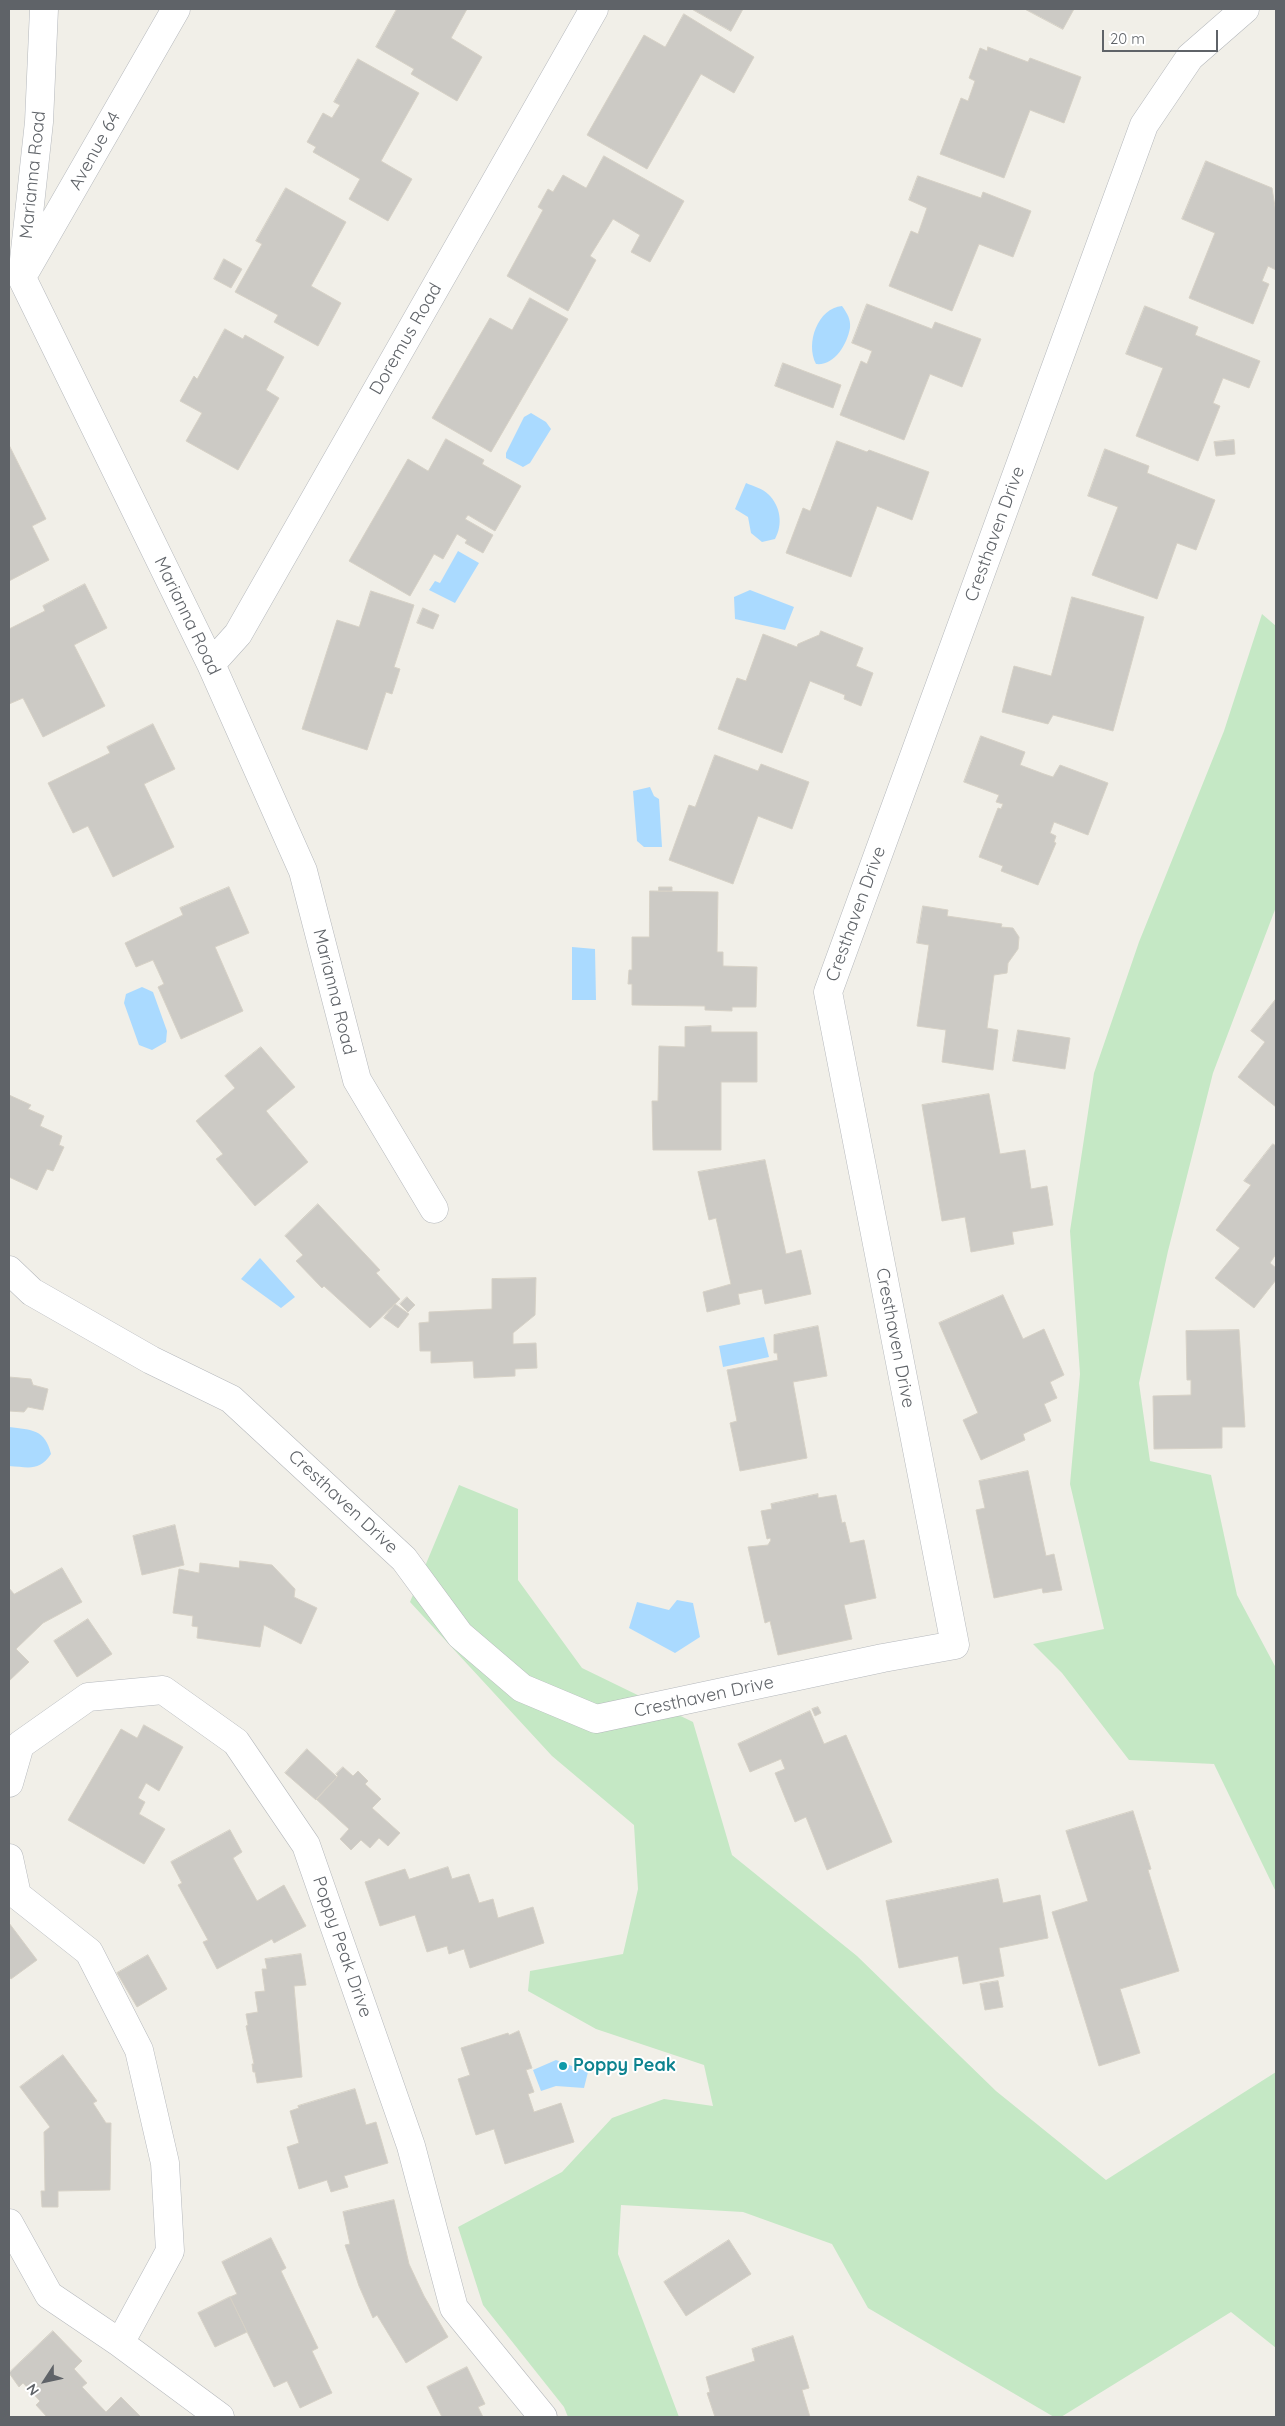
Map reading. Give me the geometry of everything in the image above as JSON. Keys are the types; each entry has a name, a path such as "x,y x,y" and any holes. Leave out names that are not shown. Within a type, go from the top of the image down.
{"street":[{"name":"Marianna Road","path":"44,9 39,122 15,284 211,664 303,872 357,1080 434,1209"},
{"name":"Avenue 64","path":"15,284 176,9"},
{"name":"Doremus Road","path":"211,664 238,634 594,9"},
{"name":"Cresthaven Drive","path":"9,1270 32,1292 151,1360 231,1399 404,1559 460,1635 522,1688 596,1719 883,1658 955,1645 828,992 1144,125 1190,57 1245,9"},
{"name":"Poppy Peak Drive","path":"9,1783 20,1745 88,1697 163,1690 236,1742 306,1845 411,2146 454,2308 543,2417"},
{"path":"9,1858 17,1895 89,1952 138,2050 165,2163 170,2251 120,2343"},
{"path":"9,2223 49,2295 120,2343 220,2417"}],"green space":[{"path":"1262,614 1276,626 1276,907 1213,1073 1168,1251 1139,1383 1150,1461 1211,1475 1237,1595 1276,1668 1276,1892 1214,1764 1129,1760 1062,1673 1033,1644 1104,1629 1070,1484 1080,1374 1070,1231 1094,1073 1139,942 1224,731"},
{"path":"459,1485 518,1509 518,1580 582,1668 693,1722 732,1855 857,1956 996,2091 1106,2180 1276,2072 1276,2348 1231,2312 1061,2417 1054,2417 868,2308 832,2244 743,2212 621,2205 618,2254 679,2417 568,2417 564,2407 483,2305 458,2227 562,2172 612,2118 664,2099 713,2106 704,2065 596,2029 528,1991 530,1971 623,1954 638,1889 634,1825 552,1756 410,1602"}],"water":[{"path":"842,306 850,322 846,341 834,358 823,364 816,364 812,346 816,328 826,313"},
{"path":"531,413 546,422 551,429 530,463 523,467 506,458 506,453 524,417"},
{"path":"746,483 766,492 776,504 780,522 775,539 762,542 751,533 748,517 735,509"},
{"path":"458,551 479,563 455,603 429,590 435,581 440,583"},
{"path":"750,590 794,607 785,630 735,619 734,597"},
{"path":"650,787 654,796 659,799 662,847 644,847 637,841 633,791"},
{"path":"572,947 595,949 596,1000 572,1000"},
{"path":"142,987 153,992 167,1031 166,1042 152,1050 139,1045 124,1003 126,994"},
{"path":"260,1258 295,1297 281,1308 241,1279"},
{"path":"764,1337 769,1357 723,1367 719,1346"},
{"path":"9,1427 31,1430 41,1435 51,1454 47,1460 33,1467 9,1466"},
{"path":"677,1600 693,1603 700,1637 675,1653 629,1628 637,1602 669,1610"},
{"path":"556,2060 588,2072 584,2088 556,2086 541,2091 533,2070"}],"building":[{"path":"397,9 467,9 451,38 482,57 457,101 411,74 414,69 376,47"},
{"path":"692,9 743,9 731,31"},
{"path":"1025,9 1074,9 1063,29"},
{"path":"684,14 754,57 734,93 701,74 647,169 587,135 644,35 665,47"},
{"path":"988,47 1028,62 1030,58 1081,77 1064,123 1030,110 1004,178 940,154 961,98 968,101 975,81 969,78 980,48 987,51"},
{"path":"358,59 419,93 381,161 412,179 388,221 349,199 360,179 313,152 316,147 307,142 323,113 332,118 340,105 334,102"},
{"path":"604,156 684,201 650,262 631,252 640,235 613,219 590,256 596,260 568,311 507,276 543,210 538,207 548,189 553,192 563,175 586,188"},
{"path":"1206,161 1272,188 1276,213 1276,270 1268,266 1262,281 1269,284 1253,324 1189,298 1215,233 1182,219"},
{"path":"918,176 981,198 983,192 1031,211 1013,257 979,244 952,311 889,286 911,231 918,234 927,208 909,200"},
{"path":"286,188 346,222 311,286 341,303 318,346 274,322 278,315 235,292 262,244 256,241"},
{"path":"224,259 242,269 231,288 214,279"},
{"path":"530,298 568,319 491,452 432,418 490,318 512,330"},
{"path":"867,304 932,329 935,322 981,339 962,387 930,374 904,440 840,415 861,361 867,364 872,351 852,343"},
{"path":"1145,306 1198,327 1195,335 1260,361 1249,388 1223,378 1213,403 1220,406 1198,461 1136,436 1163,368 1126,354"},
{"path":"225,329 243,339 245,335 284,357 266,390 279,398 238,470 186,441 202,413 180,401 194,376 197,379"},
{"path":"783,363 841,385 833,408 775,386"},
{"path":"446,439 484,460 482,464 521,486 495,531 468,515 465,519 493,535 483,553 465,543 467,540 457,534 443,559 434,554 410,596 349,561 408,459 428,471"},
{"path":"1234,440 1235,454 1216,456 1214,442"},
{"path":"837,441 867,452 869,450 929,472 912,520 877,506 851,577 786,553 803,508 810,511"},
{"path":"9,445 46,519 32,526 49,560 9,581"},
{"path":"1105,449 1149,466 1147,473 1215,500 1196,550 1177,543 1157,599 1092,575 1118,507 1088,496"},
{"path":"85,584 107,628 74,645 105,706 43,737 23,698 9,704 9,629 45,611 43,606"},
{"path":"371,591 414,605 394,667 400,669 392,694 386,692 367,750 302,729 337,620 359,627"},
{"path":"1072,597 1144,617 1113,731 1053,715 1048,724 1002,712 1014,666 1051,676"},
{"path":"423,608 439,615 433,629 417,623"},
{"path":"821,631 863,648 856,666 873,673 861,706 844,699 845,695 810,681 782,753 718,729 737,678 746,681 763,634 797,647 798,644 819,635"},
{"path":"153,724 175,769 144,784 174,847 113,877 88,826 73,833 48,783 110,753 107,747"},
{"path":"981,736 1025,752 1020,765 1044,774 1053,777 1060,765 1108,783 1088,835 1054,822 1050,833 1056,836 1054,842 1056,843 1038,885 1001,871 1003,866 979,857 998,808 1001,809 1003,804 996,802 999,795 964,782"},
{"path":"715,755 758,771 761,764 809,782 792,829 758,816 733,884 669,860 689,805 695,807"},
{"path":"229,887 249,933 215,947 243,1011 181,1039 158,987 164,984 153,960 136,967 125,943 183,915 180,908"},
{"path":"659,887 672,887 672,891 659,891"},
{"path":"650,891 718,892 717,952 723,952 723,966 757,967 756,1007 732,1007 732,1011 705,1010 705,1006 632,1005 632,984 628,984 629,970 632,970 632,937 649,937"},
{"path":"923,906 948,910 947,916 1002,924 1001,927 1013,928 1019,937 1018,949 1008,963 1007,973 994,975 987,1028 998,1030 993,1070 942,1062 946,1030 917,1026 929,945 917,943"},
{"path":"1276,999 1276,1107 1238,1077 1265,1042 1251,1031"},
{"path":"711,1026 711,1032 757,1032 757,1082 721,1082 721,1150 653,1150 652,1101 658,1101 659,1046 685,1047 685,1027"},
{"path":"1018,1030 1070,1038 1065,1069 1013,1061"},
{"path":"261,1047 295,1087 266,1111 308,1162 255,1206 216,1159 223,1154 196,1121 235,1088 225,1076"},
{"path":"989,1094 1000,1154 1025,1150 1031,1189 1047,1186 1053,1225 1012,1232 1014,1244 971,1252 965,1217 942,1221 922,1105"},
{"path":"9,1095 31,1105 28,1109 44,1116 40,1126 62,1136 59,1145 64,1147 53,1171 47,1169 37,1190 9,1177"},
{"path":"1273,1144 1276,1146 1276,1254 1270,1263 1276,1268 1276,1280 1254,1308 1215,1278 1240,1248 1216,1230 1251,1185 1244,1181"},
{"path":"765,1160 786,1254 801,1250 811,1294 765,1304 762,1289 738,1294 740,1304 707,1312 703,1292 731,1284 716,1218 709,1220 698,1172"},
{"path":"318,1204 380,1270 376,1273 400,1299 370,1328 324,1286 322,1288 296,1261 303,1255 285,1236"},
{"path":"536,1278 535,1315 513,1333 513,1344 536,1343 537,1368 515,1369 515,1376 474,1378 473,1361 431,1363 431,1351 420,1351 419,1323 429,1322 429,1312 492,1309 492,1279"},
{"path":"1003,1295 1023,1339 1044,1329 1064,1375 1050,1382 1057,1398 1044,1404 1051,1421 1023,1434 1025,1440 981,1460 963,1420 978,1413 939,1323"},
{"path":"407,1297 415,1305 408,1312 400,1304"},
{"path":"395,1304 409,1314 398,1328 384,1318"},
{"path":"818,1326 827,1376 793,1382 807,1458 740,1471 730,1423 737,1421 727,1370 778,1360 777,1353 774,1353 774,1335"},
{"path":"1239,1330 1245,1427 1222,1427 1222,1448 1154,1449 1153,1396 1191,1395 1191,1380 1187,1380 1186,1331"},
{"path":"9,1377 31,1379 33,1385 48,1389 43,1410 28,1407 24,1412 9,1411"},
{"path":"1028,1471 1046,1556 1054,1554 1062,1590 1043,1593 1042,1588 994,1598 976,1510 985,1508 979,1481"},
{"path":"818,1494 818,1498 836,1495 842,1523 845,1522 850,1543 864,1540 876,1598 844,1605 852,1639 778,1655 770,1621 765,1623 748,1547 768,1545 771,1540 770,1538 767,1539 761,1511 772,1509 771,1504"},
{"path":"175,1525 184,1565 142,1575 133,1536"},
{"path":"240,1561 272,1565 295,1589 294,1597 317,1608 301,1644 264,1625 260,1647 197,1638 198,1627 192,1626 193,1616 173,1613 179,1569 199,1573 200,1563 239,1568"},
{"path":"62,1568 82,1602 43,1623 16,1649 29,1662 9,1681 9,1588 14,1594"},
{"path":"88,1619 112,1654 77,1677 54,1641"},
{"path":"818,1707 821,1713 815,1716 812,1709"},
{"path":"810,1711 824,1744 846,1735 892,1842 827,1870 806,1817 795,1822 775,1773 785,1769 781,1759 750,1772 738,1744"},
{"path":"144,1725 183,1747 159,1791 146,1783 138,1798 145,1802 139,1814 165,1829 144,1864 68,1820 121,1729 137,1738"},
{"path":"307,1749 337,1777 316,1800 285,1773"},
{"path":"343,1767 353,1776 358,1771 368,1781 365,1784 381,1799 372,1808 400,1833 388,1846 379,1838 370,1848 361,1840 351,1850 340,1839 349,1829 316,1799 338,1776 336,1774"},
{"path":"1133,1811 1151,1869 1148,1870 1179,1971 1120,1989 1140,2053 1099,2066 1052,1912 1088,1901 1066,1831"},
{"path":"230,1830 242,1852 233,1858 257,1901 284,1885 306,1926 274,1943 272,1939 217,1969 203,1942 208,1940 178,1885 182,1883 171,1862"},
{"path":"448,1867 452,1879 469,1874 479,1903 493,1899 498,1918 533,1907 544,1943 470,1968 464,1949 449,1954 447,1946 427,1952 415,1915 380,1926 365,1882 405,1869 409,1879"},
{"path":"998,1879 1003,1903 1040,1895 1048,1938 999,1948 1004,1976 963,1984 958,1956 899,1968 886,1901"},
{"path":"9,1923 37,1960 11,1979 9,1976"},
{"path":"301,1954 306,1985 294,1986 302,2077 257,2083 255,2072 253,2072 252,2064 254,2064 246,2026 248,2025 246,2014 258,2012 255,1992 265,1991 262,1969 267,1969 265,1959"},
{"path":"148,1955 167,1989 137,2007 117,1973"},
{"path":"998,1981 1003,2007 985,2010 980,1984"},
{"path":"519,2031 532,2068 526,2070 534,2092 528,2094 534,2112 561,2103 574,2142 505,2164 494,2129 476,2135 458,2079 470,2075 461,2048"},
{"path":"63,2055 97,2101 93,2103 106,2123 111,2123 110,2190 58,2191 58,2207 42,2207 41,2191 45,2191 44,2132 50,2127 20,2087"},
{"path":"355,2089 366,2125 376,2122 388,2163 344,2176 348,2187 331,2192 327,2180 299,2189 287,2147 299,2143 290,2111 299,2108 298,2106"},
{"path":"394,2200 409,2264 424,2296 448,2337 406,2363 377,2315 373,2318 359,2286 345,2245 350,2244 343,2212"},
{"path":"271,2238 286,2268 281,2271 318,2348 312,2351 332,2393 300,2408 287,2381 274,2387 230,2297 237,2294 222,2262"},
{"path":"729,2240 751,2274 686,2316 664,2282"},
{"path":"230,2297 247,2332 215,2347 198,2313"},
{"path":"53,2331 82,2361 74,2369 87,2383 82,2387 106,2412 121,2397 141,2417 47,2417 36,2405 40,2401 23,2383 19,2387 9,2373"},
{"path":"793,2336 809,2388 802,2390 810,2417 715,2417 707,2393 710,2392 706,2377 755,2361 752,2349"},
{"path":"467,2367 485,2404 478,2407 483,2417 442,2417 427,2387"}],"place":[{"name":"Poppy Peak","path":"563,2066"}]}
